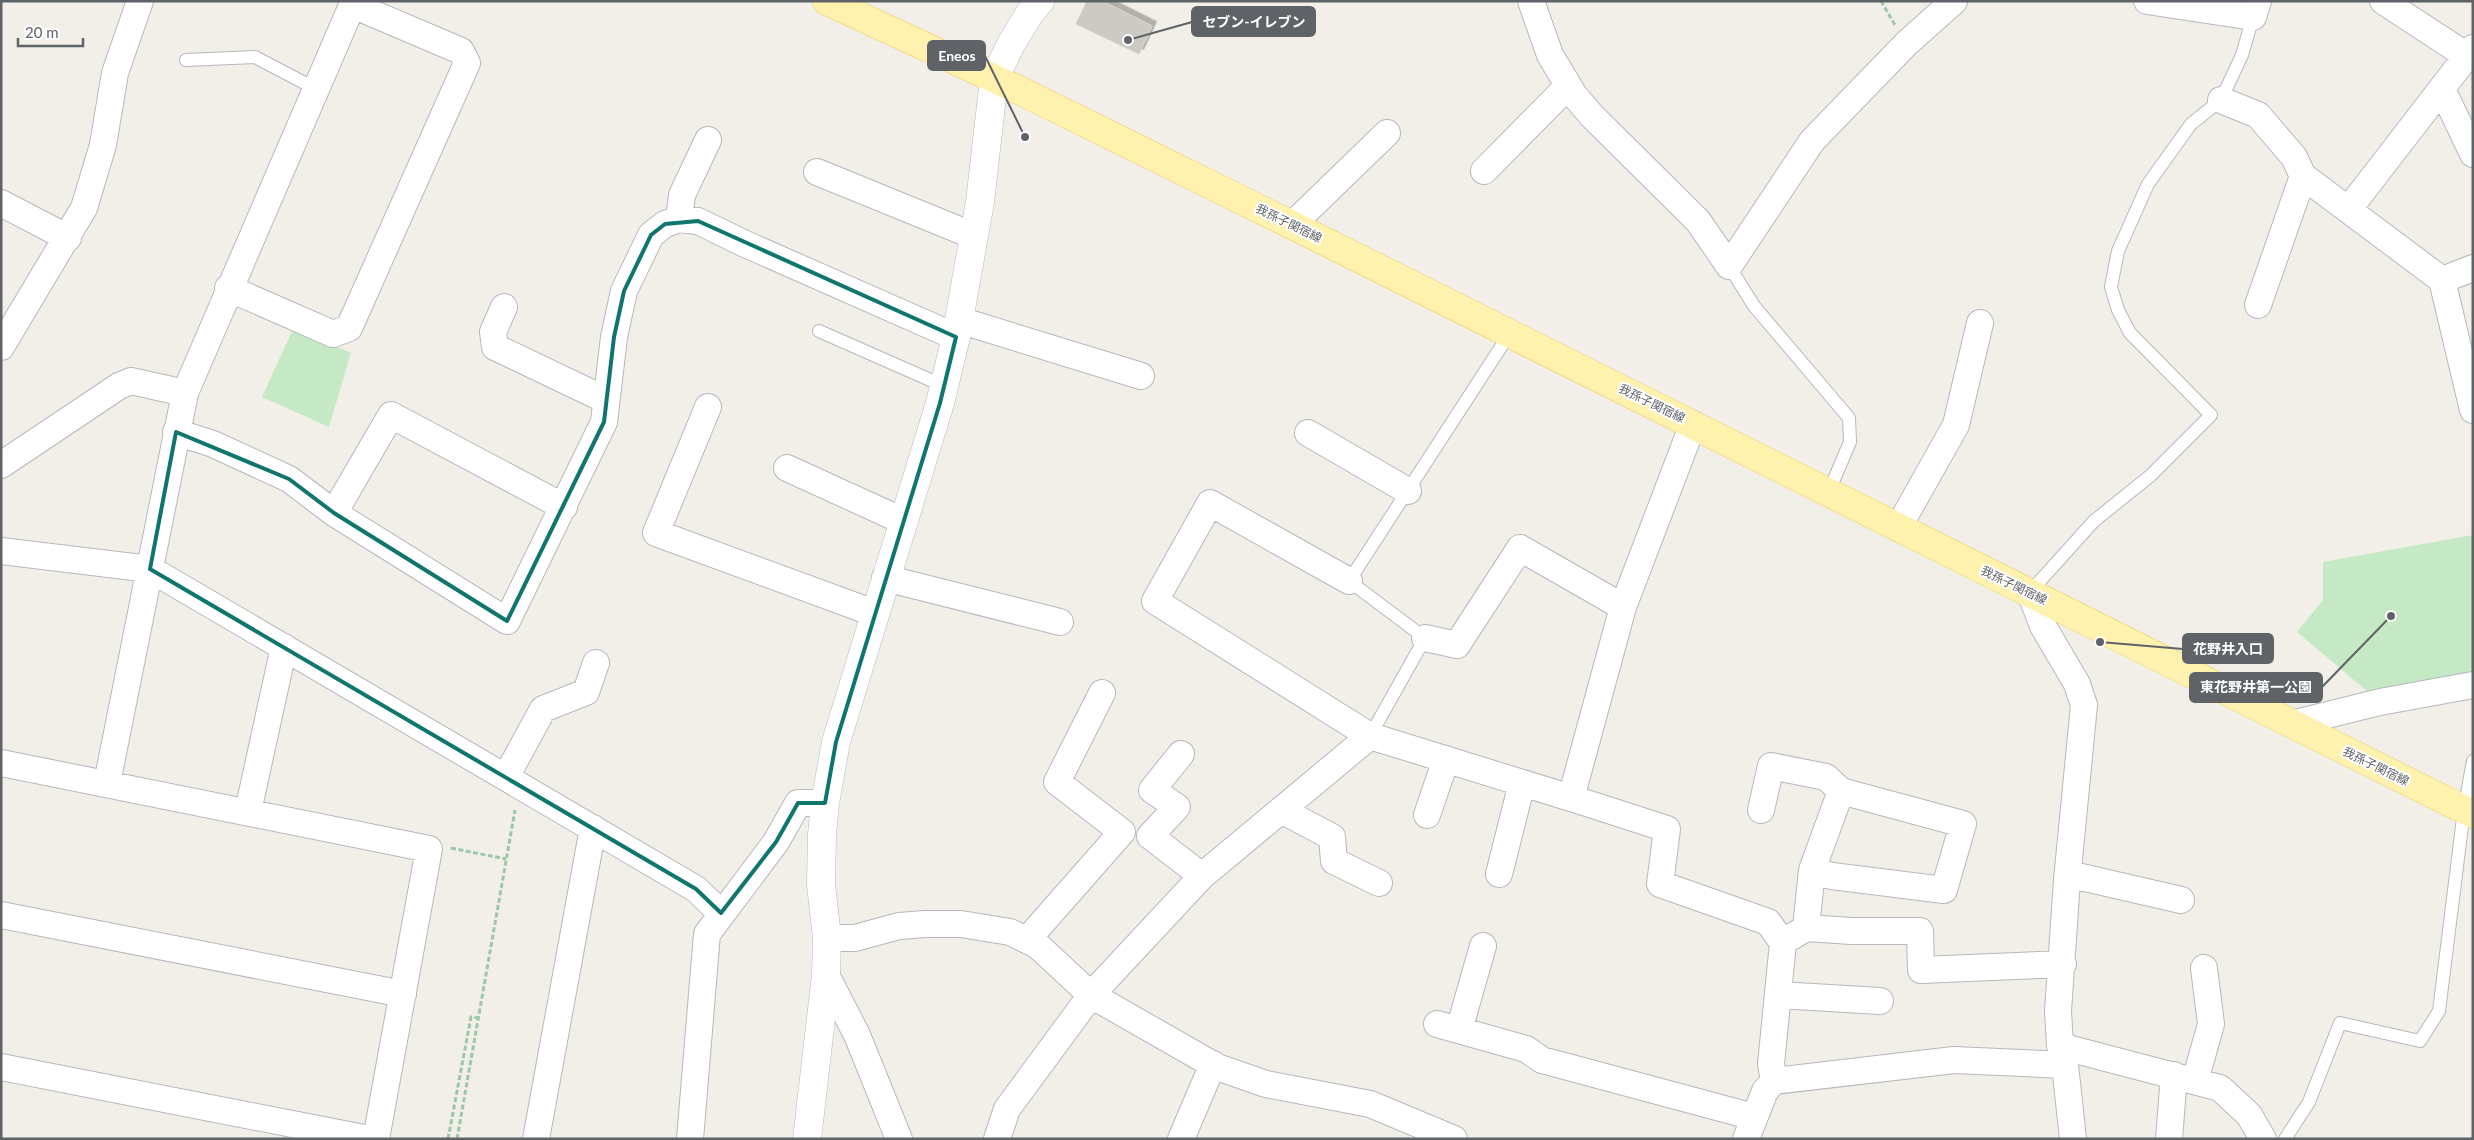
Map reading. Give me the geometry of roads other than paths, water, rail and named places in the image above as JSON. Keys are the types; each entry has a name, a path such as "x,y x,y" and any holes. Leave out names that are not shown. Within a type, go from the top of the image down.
{"main road":[{"name":"我孫子関宿線","path":"827,1 994,79 1292,225 1829,491 1898,528 2030,592 2468,812"}],"street":[{"path":"1,347 68,238 84,208 103,145 115,73 140,1"},
{"path":"807,1139 826,974 827,938 822,885 825,803 836,742 944,386 958,329 974,236 994,79 1011,44 1030,13 1040,1"},
{"path":"1531,1 1550,55 1568,86 1592,116 1698,221 1729,266 1812,141 1906,44 1954,1"},
{"path":"2147,1 2255,9"},
{"path":"2348,210 2470,52 2383,1"},
{"path":"107,783 185,393 228,288 354,3 461,51 467,63 349,328 333,334 228,288"},
{"path":"1484,171 1568,86"},
{"path":"2442,88 2473,154"},
{"path":"2221,100 2258,115 2294,157 2303,176 2442,280 2473,410"},
{"path":"1292,225 1386,132"},
{"path":"679,220 682,195 708,140"},
{"path":"817,172 974,236"},
{"path":"2258,305 2303,176"},
{"path":"1,203 68,238"},
{"path":"176,432 213,444 289,479 334,514 507,621 604,422 614,337 624,290 651,235 665,224 679,220 698,220 743,243 958,329 1141,376"},
{"path":"2442,280 2473,268"},
{"path":"504,308 493,332 495,347 606,400"},
{"path":"1898,528 1956,426 1980,323"},
{"path":"1,465 119,386 131,381 185,393"},
{"path":"708,407 656,533 874,613"},
{"path":"334,514 391,415 564,507"},
{"path":"1572,798 1623,607 1693,424"},
{"path":"1308,433 1408,491"},
{"path":"787,468 903,521"},
{"path":"1349,581 1210,503 1155,601 1370,736 1667,829 1660,884 1768,922 1783,943 1779,995 1770,1064 1774,1081"},
{"path":"1425,638 1457,645 1520,548 1623,607"},
{"path":"1,551 150,569 696,889 721,913"},
{"path":"885,578 1060,622"},
{"path":"2030,592 2043,626 2077,684 2084,705 2068,874 2063,964 2058,1011 2073,1139"},
{"path":"248,811 284,647"},
{"path":"513,781 543,709 586,692 596,663"},
{"path":"2291,724 2380,702 2473,684"},
{"path":"1027,940 1122,832 1057,782 1102,693"},
{"path":"998,1139 1007,1110 1091,995 1202,876 1370,736"},
{"path":"1181,754 1152,790 1177,807 1150,836 1202,876"},
{"path":"1427,815 1446,759"},
{"path":"1,763 248,811 429,849 376,1139"},
{"path":"1761,810 1771,766 1826,777 1841,791 1963,824 1944,890 1832,876 1812,870"},
{"path":"1499,874 1522,783"},
{"path":"1806,928 1812,870 1841,791"},
{"path":"690,1139 707,934 776,842 798,803 825,803"},
{"path":"1282,810 1332,837 1334,861 1379,883"},
{"path":"536,1139 593,828"},
{"path":"2068,874 2181,900"},
{"path":"1,915 403,994"},
{"path":"827,938 855,938 899,926 962,924 1010,932 1037,945 1091,995 1213,1064 1266,1084 1370,1104 1454,1139"},
{"path":"1783,943 1806,928 1852,931 1920,930 1920,970 2063,964"},
{"path":"1483,946 1448,1027 1526,1049 1542,1060 1750,1128 1765,1091 1774,1081 1954,1060 2063,1056 2184,1078 2220,1088 2249,1115 2263,1139"},
{"path":"2169,1139 2184,1078 2211,1024 2204,968"},
{"path":"826,974 857,1036 899,1139"},
{"path":"1779,995 1880,1001"},
{"path":"1181,1139 1213,1064"},
{"path":"1,1067 369,1139"}],"lane":[{"path":"2030,592 2094,521 2150,476 2210,415 2130,333 2118,310 2111,287 2118,251 2148,184 2191,124 2221,100 2242,55 2255,9"},
{"path":"186,60 255,57 316,88"},
{"path":"1729,266 1754,306 1849,418 1850,442 1829,491"},
{"path":"818,331 944,386"},
{"path":"1370,736 1425,638 1349,581 1510,333"},
{"path":"2286,1139 2309,1102 2340,1022 2420,1040 2439,1011 2468,812 2473,761"}],"place":[{"name":"セブン-イレブン","path":"1128,40"},
{"name":"Eneos","path":"1025,137"},
{"name":"東花野井第一公園","path":"2391,616"},
{"name":"花野井入口","path":"2100,642"}]}
